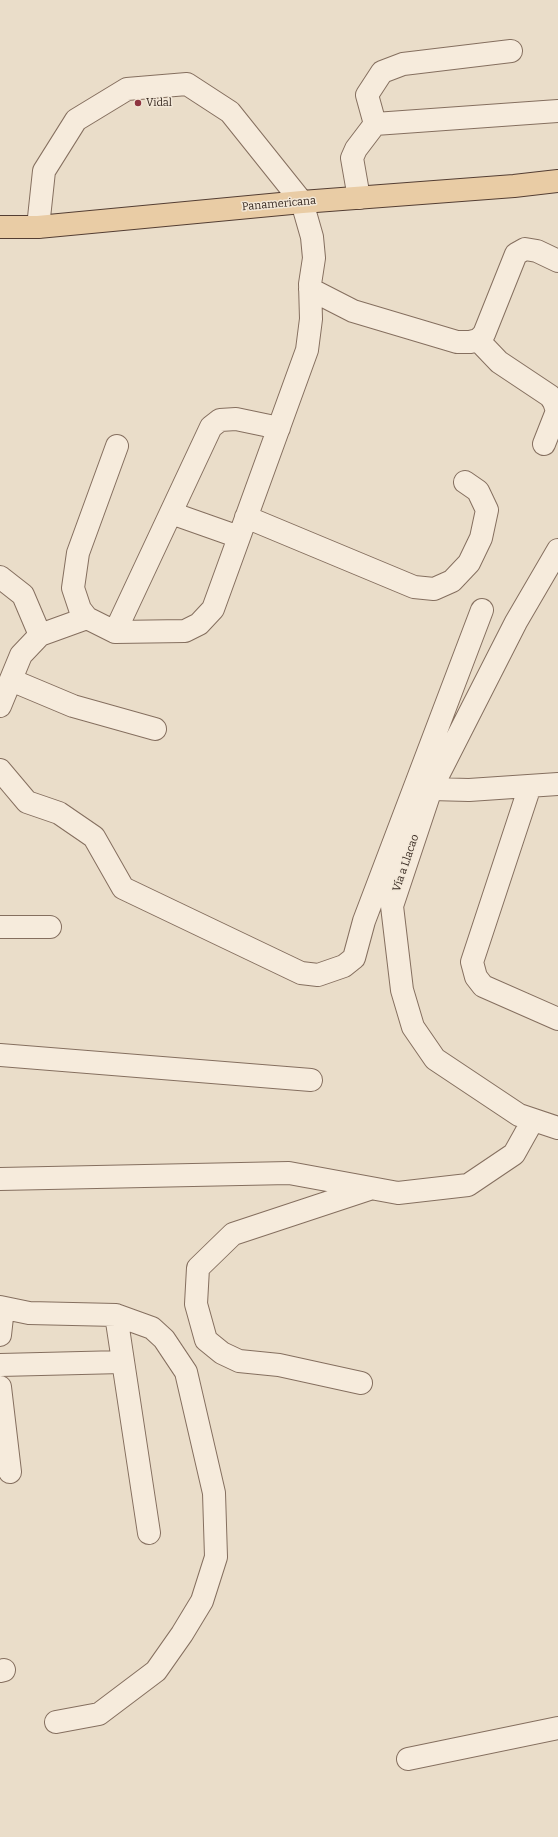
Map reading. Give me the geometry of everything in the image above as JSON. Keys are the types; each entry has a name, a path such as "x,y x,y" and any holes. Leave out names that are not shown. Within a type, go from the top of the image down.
{"main road":[{"name":"Panamericana","path":"1,224 38,227 302,202 514,186 558,181"}],"street":[{"path":"375,124 367,95 382,72 403,64 511,50"},
{"path":"38,227 44,171 76,120 128,89 187,84 230,112 302,202 313,244 314,258 310,289 312,320 307,350 213,609 199,624 185,631 115,632 87,618 80,609 73,588 78,552 117,446"},
{"path":"359,198 352,158 356,149 375,124 558,111"},
{"path":"310,289 353,311 457,342 478,340 484,334 516,254 525,249 538,251 558,262"},
{"path":"478,340 499,362 550,396 554,402 557,411 544,444"},
{"path":"115,632 211,427 220,420 236,419 279,428"},
{"path":"246,517 414,587 434,589 452,581 469,563 481,538 487,510 478,491 465,482"},
{"path":"171,513 239,537"},
{"name":"Vía a Llacao","path":"558,550 516,622 431,789 392,906 402,990 412,1027 434,1059 519,1115 558,1128"},
{"path":"0,577 23,595 40,634"},
{"path":"0,770 27,802 59,813 94,836 123,888 301,974 318,975 344,966 354,958 364,921 482,610"},
{"path":"0,706 21,656 40,634 87,618"},
{"path":"11,680 73,706 155,729"},
{"path":"431,789 468,790 558,784"},
{"path":"530,786 472,962 476,976 483,986 558,1019"},
{"path":"0,927 50,927"},
{"path":"0,1055 311,1080"},
{"path":"0,1179 290,1174 398,1193 468,1186 514,1154 533,1120"},
{"path":"361,1383 279,1365 239,1361 222,1353 206,1340 196,1304 198,1268 232,1234 371,1188"},
{"path":"0,1335 1,1308 29,1313 116,1315 152,1328 164,1339 186,1372 214,1493 216,1557 202,1602 182,1634 156,1671 99,1714 56,1722"},
{"path":"116,1315 149,1533"},
{"path":"0,1365 122,1362"},
{"path":"0,1387 10,1472"},
{"path":"408,1758 558,1728"}],"place":[{"name":"Vidal","path":"138,103"}]}
